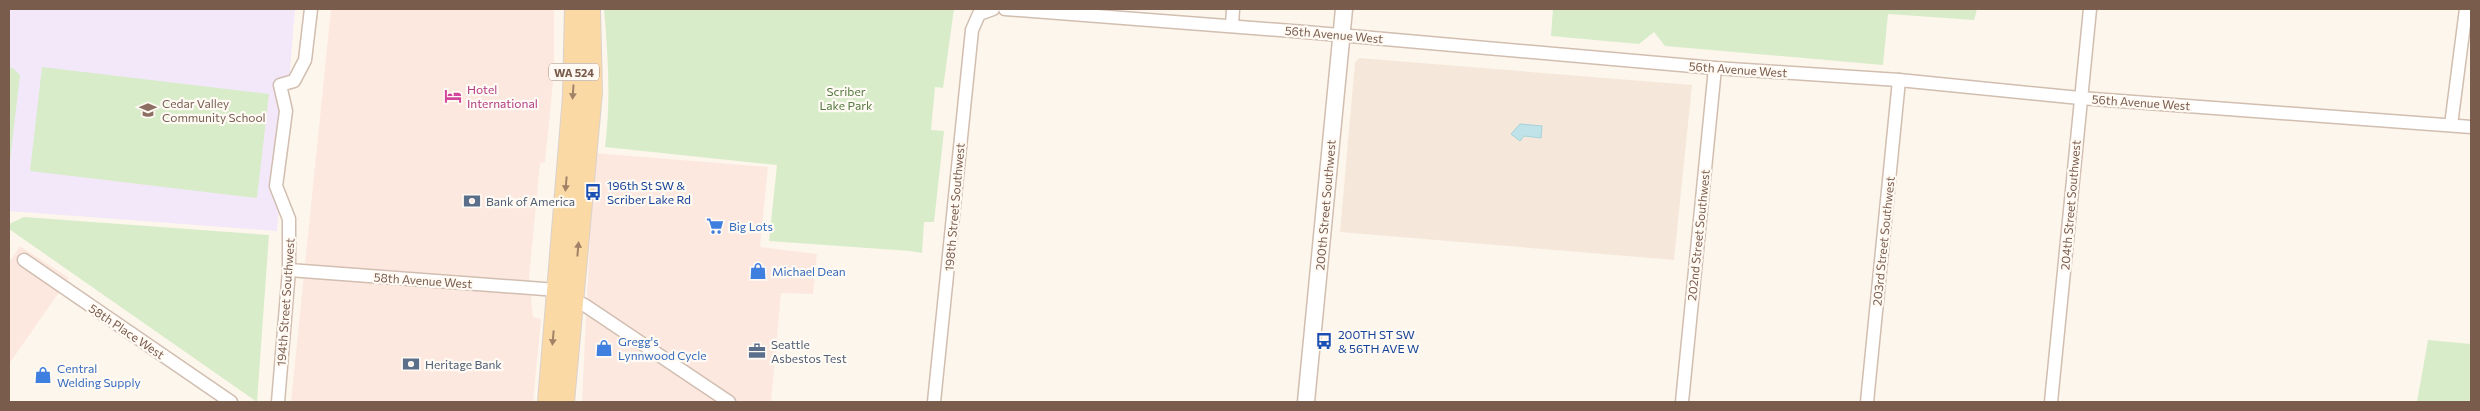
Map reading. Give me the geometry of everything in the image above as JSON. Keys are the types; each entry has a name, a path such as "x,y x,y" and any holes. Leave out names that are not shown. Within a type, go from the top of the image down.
{"main road":[{"name":"WA 524","path":"548,402 565,294 575,9"},
{"path":"564,402 565,294 592,92 589,13"}],"street":[{"name":"194th Street Southwest","path":"278,402 288,270 289,219 276,186 286,111 280,85 294,81 305,60 310,9"},
{"name":"198th Street Southwest","path":"934,402 972,30 979,14 993,9"},
{"name":"56th Avenue West","path":"1004,9 1130,13 1232,26 1715,68 1899,80 2080,98 2471,127"},
{"path":"1232,26 1233,9"},
{"name":"200th Street Southwest","path":"1306,402 1344,9"},
{"name":"204th Street Southwest","path":"2051,402 2090,9"},
{"path":"2451,125 2466,9"},
{"name":"202nd Street Southwest","path":"1682,402 1715,68"},
{"name":"203rd Street Southwest","path":"1867,402 1899,80"},
{"name":"58th Place West","path":"24,260 231,402"},
{"name":"58th Avenue West","path":"288,270 565,294"},
{"path":"565,294 729,402"}],"shaded area":[{"name":"Cedar Valley Community School","path":"9,9 295,9 277,231 9,211"},
{"path":"331,9 554,9 554,73 545,162 540,163 529,278 533,317 541,319 533,402 291,402"},
{"path":"1359,58 1692,85 1674,260 1340,232 1355,62"},
{"path":"594,153 768,167 760,247 817,254 813,294 781,293 771,402 582,402"},
{"path":"20,246 69,278 9,364 9,259 11,260"}],"green space":[{"name":"Scriber Lake Park","path":"604,9 954,9 943,88 935,87 931,130 944,131 934,222 924,222 922,253 769,241 777,165 605,147 608,61"},
{"path":"1553,9 1977,9 1974,20 1888,14 1883,65 1665,46 1654,32 1639,44 1551,36"},
{"path":"9,67 13,68 20,75 9,170"},
{"path":"42,67 269,94 257,198 30,171"},
{"path":"24,217 269,235 257,402 9,229 9,224"},
{"path":"2428,340 2471,344 2471,402 2417,402"}],"water":[{"path":"1520,124 1542,126 1541,138 1524,136 1520,141 1511,134"}],"place":[{"name":"Hotel International","path":"453,96"},
{"name":"Cedar Valley Community School","path":"148,110"},
{"name":"196th St SW & Scriber Lake Rd","path":"593,192"},
{"name":"Bank of America","path":"472,201"},
{"name":"Big Lots","path":"715,226"},
{"name":"Michael Dean","path":"758,271"},
{"name":"200TH ST SW & 56TH AVE W","path":"1324,341"},
{"name":"Gregg's Lynnwood Cycle","path":"604,348"},
{"name":"Seattle Asbestos Test","path":"757,351"},
{"name":"Heritage Bank","path":"411,364"},
{"name":"Central Welding Supply","path":"43,375"}]}
